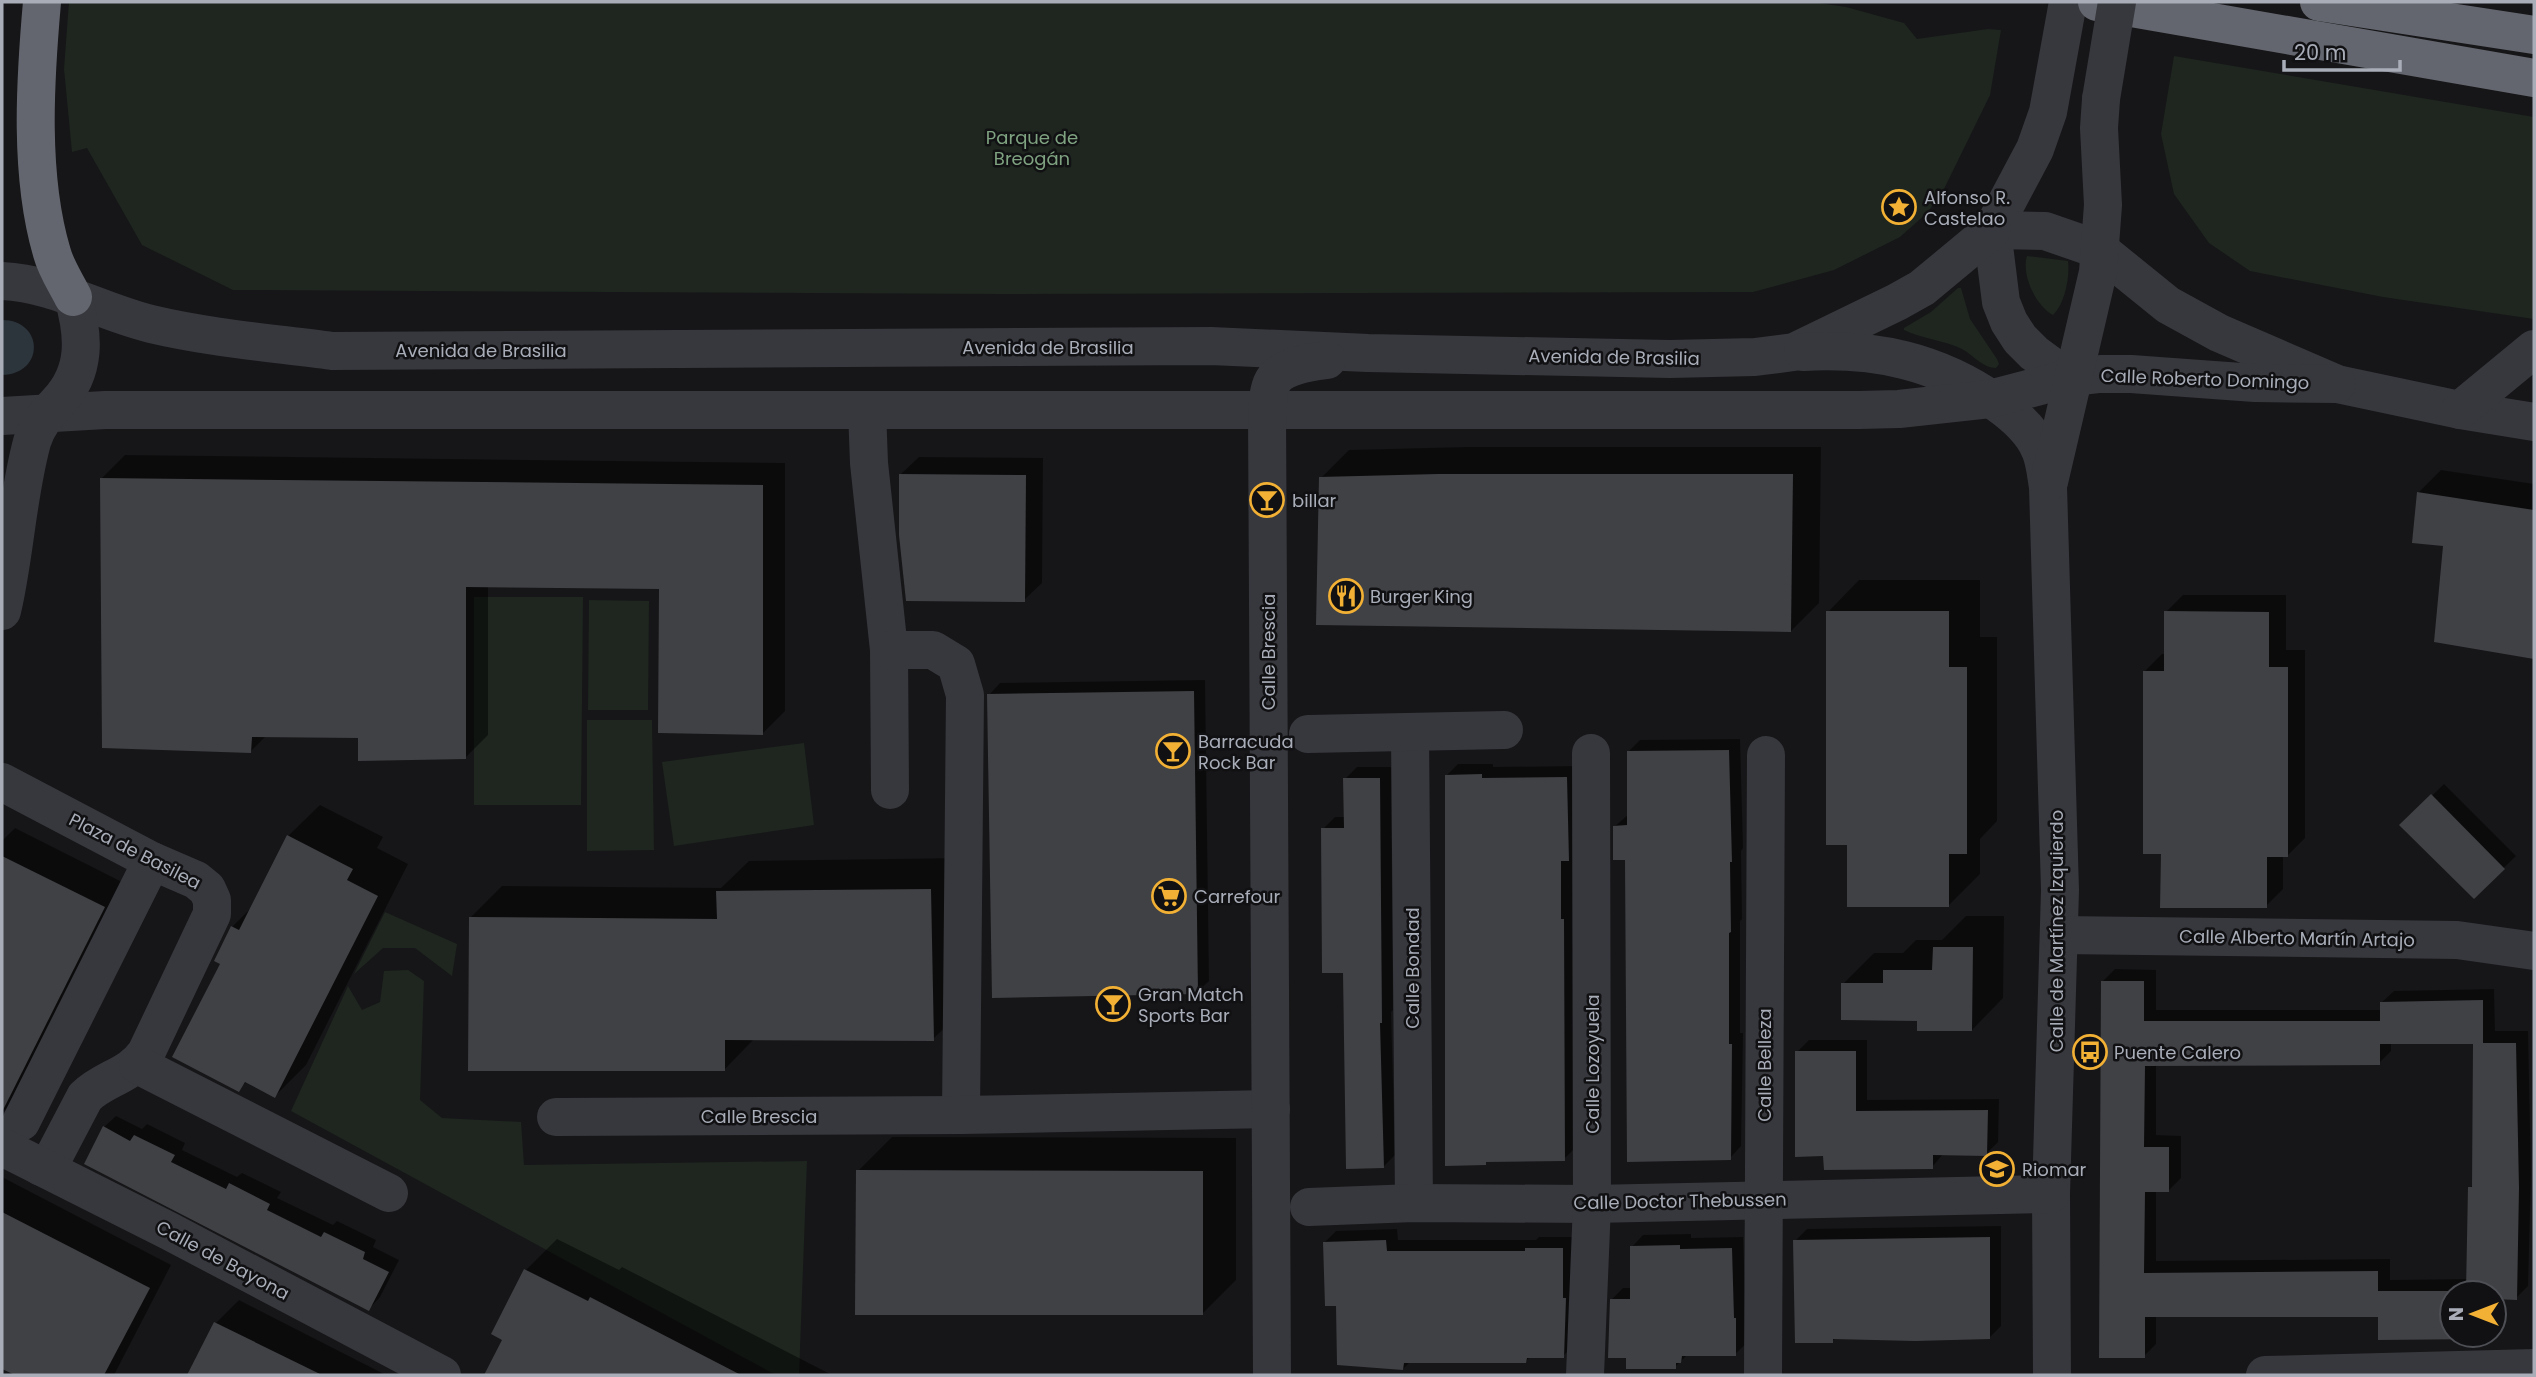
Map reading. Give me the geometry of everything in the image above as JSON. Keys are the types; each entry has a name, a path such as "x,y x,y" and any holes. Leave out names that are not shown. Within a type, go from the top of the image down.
{"highway":[{"path":"42,2 36,101 41,200 52,255 73,297"},
{"path":"2097,2 2534,78"},
{"path":"2319,2 2524,31"}],"street":[{"path":"2067,2 2048,112 2035,149 1992,230 2001,302 2009,322 2020,339 2034,353 2053,367 2074,377"},
{"name":"Calle de Martínez Izquierdo","path":"2048,487 2094,293 2102,205 2099,128 2101,99 2117,2"},
{"name":"Avenida de Brasilia","path":"2,281 48,289 139,321 189,332 332,351 1211,346 1368,353 1755,358 1794,352 1922,288 1992,230"},
{"name":"Calle Roberto Domingo","path":"1992,230 2045,230 2100,250 2168,306 2219,333 2337,384"},
{"path":"2,611 33,440 46,413 69,388 76,375 83,343 73,297"},
{"path":"2460,410 2534,349"},
{"name":"Calle de Martínez Izquierdo","path":"1794,352 1855,352 1895,358 1954,376 2015,416 2040,451 2048,487 2060,890 2051,1194 2052,1375"},
{"name":"Calle Brescia","path":"1272,1375 1267,411 1269,392 1275,379 1286,371 1311,362 1368,353"},
{"name":"Calle Roberto Domingo","path":"1990,399 2074,377 2131,374 2255,383 2337,384 2460,410 2534,422"},
{"path":"2,416 105,410 1859,410 1899,409 1990,399"},
{"path":"867,410 869,463 889,650 890,790"},
{"path":"889,650 933,650 956,664 965,695 961,1115"},
{"path":"1308,734 1503,730"},
{"name":"Calle Bondad","path":"1410,733 1414,1203"},
{"name":"Calle Lozoyuela","path":"1585,1375 1592,1204 1591,753"},
{"name":"Calle Belleza","path":"1763,1375 1766,755"},
{"name":"Plaza de Basilea","path":"2,782 152,861 197,880 207,889 212,900 212,914 138,1065"},
{"path":"11,1134 152,861"},
{"name":"Calle Alberto Martín Artajo","path":"2060,935 2456,940 2534,951"},
{"path":"41,1167 53,1158 86,1097 93,1090 138,1065 390,1194"},
{"name":"Calle Brescia","path":"556,1116 961,1115 1271,1109"},
{"name":"Calle de Bayona","path":"11,1134 41,1167 169,1231 442,1375"},
{"name":"Calle Doctor Thebussen","path":"1308,1207 1414,1203 1592,1204 2051,1194"},
{"path":"2265,1375 2534,1368"}],"green space":[{"name":"Parque de Breogán","path":"69,2 1812,2 1846,7 1904,23 1917,39 1988,29 2001,30 1990,95 1942,193 1927,213 1900,237 1834,270 1753,292 998,294 233,290 142,245 87,148 72,152 64,69"},
{"path":"2174,56 2534,117 2534,319 2383,297 2250,271 2209,243 2174,194 2161,134"},
{"path":"2027,256 2068,261 2066,290 2053,315 2041,305 2031,289 2026,272"},
{"path":"1961,288 1970,319 1997,359 1999,364 1996,368 1982,364 1955,346 1904,330 1931,312"},
{"path":"474,597 583,597 581,805 474,805"},
{"path":"589,600 649,601 648,710 588,710"},
{"path":"587,720 652,720 654,850 587,851"},
{"path":"804,743 814,825 674,846 662,762"},
{"path":"385,912 457,944 452,976 415,948 383,948 354,974"},
{"path":"408,970 424,981 420,1100 442,1118 521,1122 524,1165 807,1161 799,1375 776,1375 291,1111 348,986 362,1010 380,1002 384,971"}],"shaded area":[{"path":"2,320 16,322 26,328 34,347 26,366 16,372 2,375"}],"building":[{"path":"899,474 1026,475 1025,602 906,601 899,535"},
{"path":"1438,474 1793,474 1791,632 1316,625 1319,477"},
{"path":"100,478 763,485 763,735 658,733 659,589 466,587 466,759 358,761 358,738 252,737 251,753 102,748"},
{"path":"2417,492 2534,510 2534,659 2434,642 2443,546 2412,543"},
{"path":"1826,611 1949,611 1949,667 1967,667 1967,854 1949,854 1949,907 1847,907 1847,845 1826,845"},
{"path":"2164,611 2269,612 2269,667 2288,667 2288,857 2267,857 2267,908 2160,908 2161,854 2143,854 2143,671 2164,671"},
{"path":"1194,691 1198,994 992,998 987,694"},
{"path":"1729,750 1732,862 1729,933 1731,1160 1627,1162 1625,860 1613,860 1613,826 1627,825 1627,751"},
{"path":"1482,774 1482,778 1567,777 1569,861 1561,861 1561,919 1564,919 1565,1161 1486,1162 1486,1165 1445,1166 1445,775"},
{"path":"1343,778 1380,778 1380,1023 1384,1168 1346,1169 1343,973 1322,973 1321,828 1344,828"},
{"path":"2431,794 2505,869 2474,899 2399,825"},
{"path":"287,835 353,869 347,880 378,896 275,1098 245,1082 239,1092 172,1057 220,964 214,961 231,926 239,930"},
{"path":"2,856 105,907 2,1112"},
{"path":"931,889 934,1041 725,1040 725,1071 468,1071 469,917 717,919 716,891"},
{"path":"1933,947 1973,947 1972,1031 1917,1031 1917,1021 1841,1020 1841,983 1883,983 1883,970 1932,970"},
{"path":"2101,981 2144,981 2144,1021 2380,1021 2380,1002 2483,1000 2483,1043 2516,1043 2519,1188 2517,1300 2508,1300 2508,1279 2466,1279 2468,1187 2472,1187 2473,1044 2380,1044 2380,1065 2145,1066 2144,1147 2169,1147 2169,1192 2145,1192 2144,1273 2378,1271 2378,1291 2438,1291 2438,1339 2378,1340 2378,1317 2145,1317 2145,1358 2099,1358"},
{"path":"1795,1051 1856,1051 1856,1111 1988,1110 1987,1156 1933,1155 1933,1169 1824,1170 1823,1156 1795,1157"},
{"path":"103,1126 130,1141 134,1135 175,1155 171,1162 226,1189 229,1183 270,1204 267,1210 321,1237 324,1232 365,1252 363,1259 389,1272 369,1311 84,1164"},
{"path":"856,1170 1203,1171 1203,1315 855,1315"},
{"path":"2,1212 150,1288 104,1375 15,1375 2,1369"},
{"path":"1990,1237 1990,1339 1833,1339 1833,1343 1795,1343 1793,1240"},
{"path":"1386,1240 1387,1251 1525,1251 1525,1248 1563,1248 1563,1298 1566,1298 1564,1358 1527,1358 1526,1363 1404,1363 1403,1370 1337,1365 1336,1306 1325,1306 1323,1242"},
{"path":"1680,1245 1680,1249 1732,1248 1736,1356 1682,1356 1681,1363 1676,1363 1676,1369 1626,1369 1626,1358 1608,1358 1610,1299 1630,1299 1630,1246"},
{"path":"524,1269 588,1301 590,1297 741,1375 484,1375 502,1340 491,1334"},
{"path":"214,1322 322,1375 187,1375"}],"place":[{"name":"Alfonso R. Castelao","path":"1899,207"},
{"name":"billar","path":"1267,500"},
{"name":"Burger King","path":"1346,596"},
{"name":"Barracuda Rock Bar","path":"1173,751"},
{"name":"Carrefour","path":"1169,896"},
{"name":"Gran Match Sports Bar","path":"1113,1004"},
{"name":"Puente Calero","path":"2090,1052"},
{"name":"Riomar","path":"1997,1169"}]}
